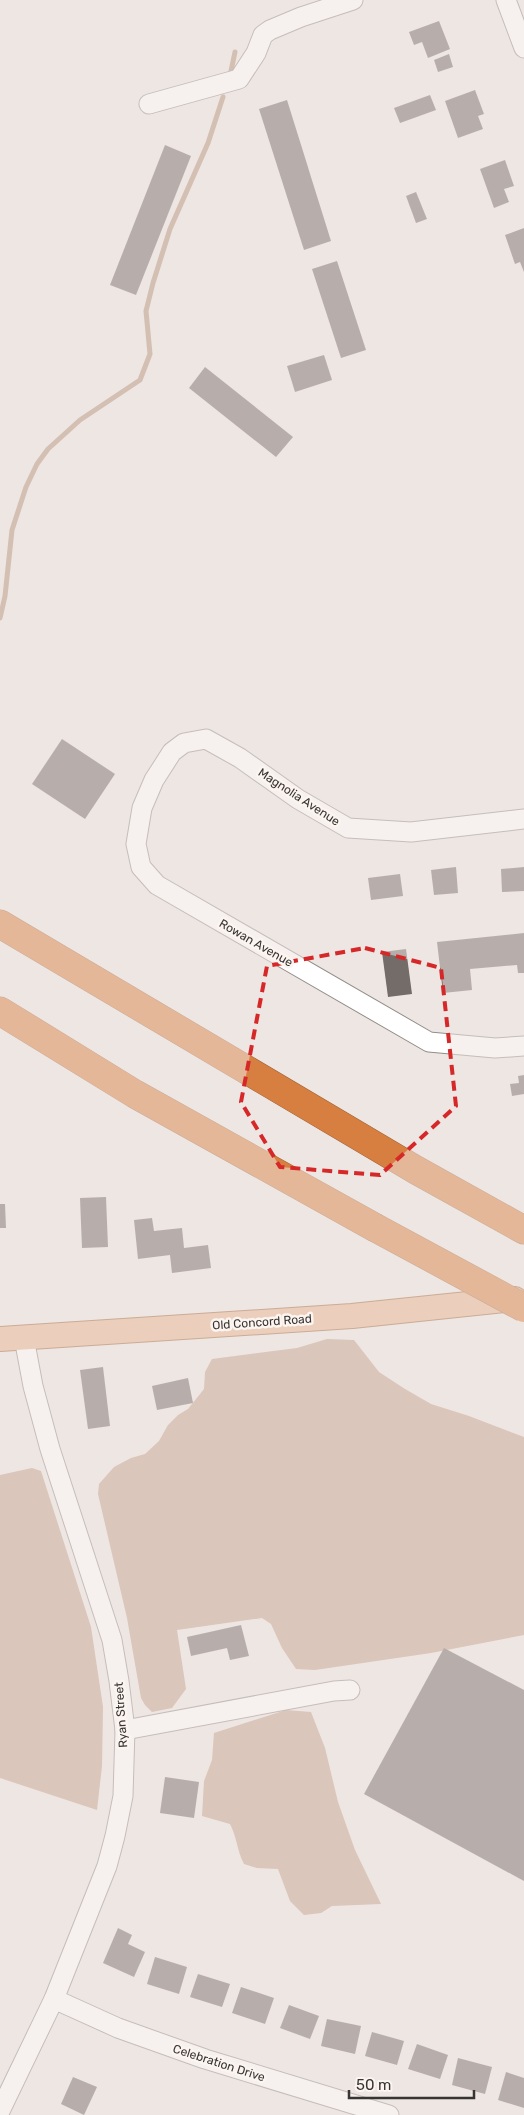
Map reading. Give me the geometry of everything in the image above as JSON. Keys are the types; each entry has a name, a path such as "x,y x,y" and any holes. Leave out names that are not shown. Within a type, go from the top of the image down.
{"highway":[{"path":"0,924 416,1170 524,1230"},
{"path":"0,1011 135,1094 524,1308"}],"main road":[{"name":"Old Concord Road","path":"0,1339 352,1316 524,1298"}],"street":[{"path":"148,104 239,79 256,53 263,35 270,30 300,17 353,0"},
{"path":"506,0 524,48"},
{"name":"Magnolia Avenue","path":"200,740 206,739 240,758 298,799 348,828 411,832 524,819"},
{"name":"Rowan Avenue","path":"200,740 184,743 172,752 154,780 142,808 136,844 140,867 157,886 429,1042 496,1048 524,1046"},
{"name":"Ryan Street","path":"0,2111 54,1999 106,1866 115,1836 123,1796 125,1730 112,1640 50,1449 33,1386 24,1338"},
{"path":"125,1730 334,1691 350,1690"},
{"name":"Celebration Drive","path":"54,1999 118,2028 206,2059 389,2115"}],"highlighted area":[{"path":"365,948 441,968 456,1106 380,1175 280,1167 241,1102 267,966"}],"shaded area":[{"path":"327,1339 354,1340 379,1372 431,1404 524,1437 524,1635 431,1653 315,1670 296,1669 282,1648 271,1624 262,1618 177,1630 186,1689 172,1708 152,1712 141,1698 127,1618 98,1494 99,1484 114,1467 131,1458 145,1454 159,1441 168,1425 178,1415 188,1409 204,1389 205,1372 212,1359 297,1348"},
{"path":"32,1468 41,1471 91,1627 103,1707 102,1766 97,1810 0,1778 0,1475"},
{"path":"286,1710 311,1712 325,1748 338,1802 355,1850 381,1904 332,1906 321,1913 304,1915 290,1901 278,1869 257,1868 244,1864 230,1824 202,1816 204,1781 212,1760 214,1733"}],"building":[{"path":"439,21 450,49 428,58 422,42 414,45 409,32"},
{"path":"449,54 453,67 438,72 434,60"},
{"path":"475,90 484,114 478,116 483,129 458,138 445,101"},
{"path":"430,95 436,110 400,123 394,108"},
{"path":"287,100 331,241 304,250 259,109"},
{"path":"165,145 191,156 136,295 110,285"},
{"path":"505,160 514,186 504,189 509,202 494,208 480,169"},
{"path":"416,192 427,219 416,223 406,196"},
{"path":"524,228 524,272 520,262 515,264 505,235"},
{"path":"337,261 366,350 341,358 312,269"},
{"path":"324,355 332,380 295,392 287,366"},
{"path":"205,367 293,437 276,457 189,388"},
{"path":"62,739 115,774 85,819 32,784"},
{"path":"456,867 458,893 434,895 431,870"},
{"path":"524,867 524,891 502,892 501,869"},
{"path":"400,874 403,896 371,900 368,878"},
{"path":"524,933 524,973 518,973 517,965 470,969 472,990 443,993 437,942"},
{"path":"406,949 412,994 388,997 382,952"},
{"path":"524,1075 524,1094 512,1096 510,1084 519,1083 518,1076"},
{"path":"106,1197 108,1247 82,1248 80,1198"},
{"path":"0,1204 5,1204 6,1228 0,1228"},
{"path":"152,1218 154,1231 182,1228 184,1248 208,1245 211,1268 172,1273 170,1255 138,1259 134,1220"},
{"path":"103,1367 110,1426 88,1429 80,1370"},
{"path":"188,1378 193,1403 157,1410 152,1386"},
{"path":"241,1625 249,1656 230,1660 227,1648 191,1656 187,1637"},
{"path":"444,1648 524,1690 524,1881 364,1794"},
{"path":"165,1777 199,1782 194,1818 160,1813"},
{"path":"118,1928 132,1935 128,1944 145,1952 134,1977 103,1963"},
{"path":"155,1957 187,1967 179,1994 147,1984"},
{"path":"198,1974 230,1984 222,2007 190,1997"},
{"path":"241,1987 274,1998 265,2024 232,2013"},
{"path":"289,2005 319,2016 310,2039 280,2028"},
{"path":"327,2019 361,2026 355,2054 321,2046"},
{"path":"372,2032 404,2041 397,2065 365,2056"},
{"path":"417,2044 448,2055 440,2079 408,2069"},
{"path":"458,2058 492,2067 485,2094 452,2085"},
{"path":"506,2072 524,2078 524,2108 498,2100"},
{"path":"73,2077 97,2087 84,2115 61,2104"}],"waterway":[{"path":"231,71 235,52"},
{"path":"0,618 5,596 12,530 26,487 37,464 48,449 80,420 140,380 150,354 146,311 153,283 170,229 208,143 223,97"}]}
